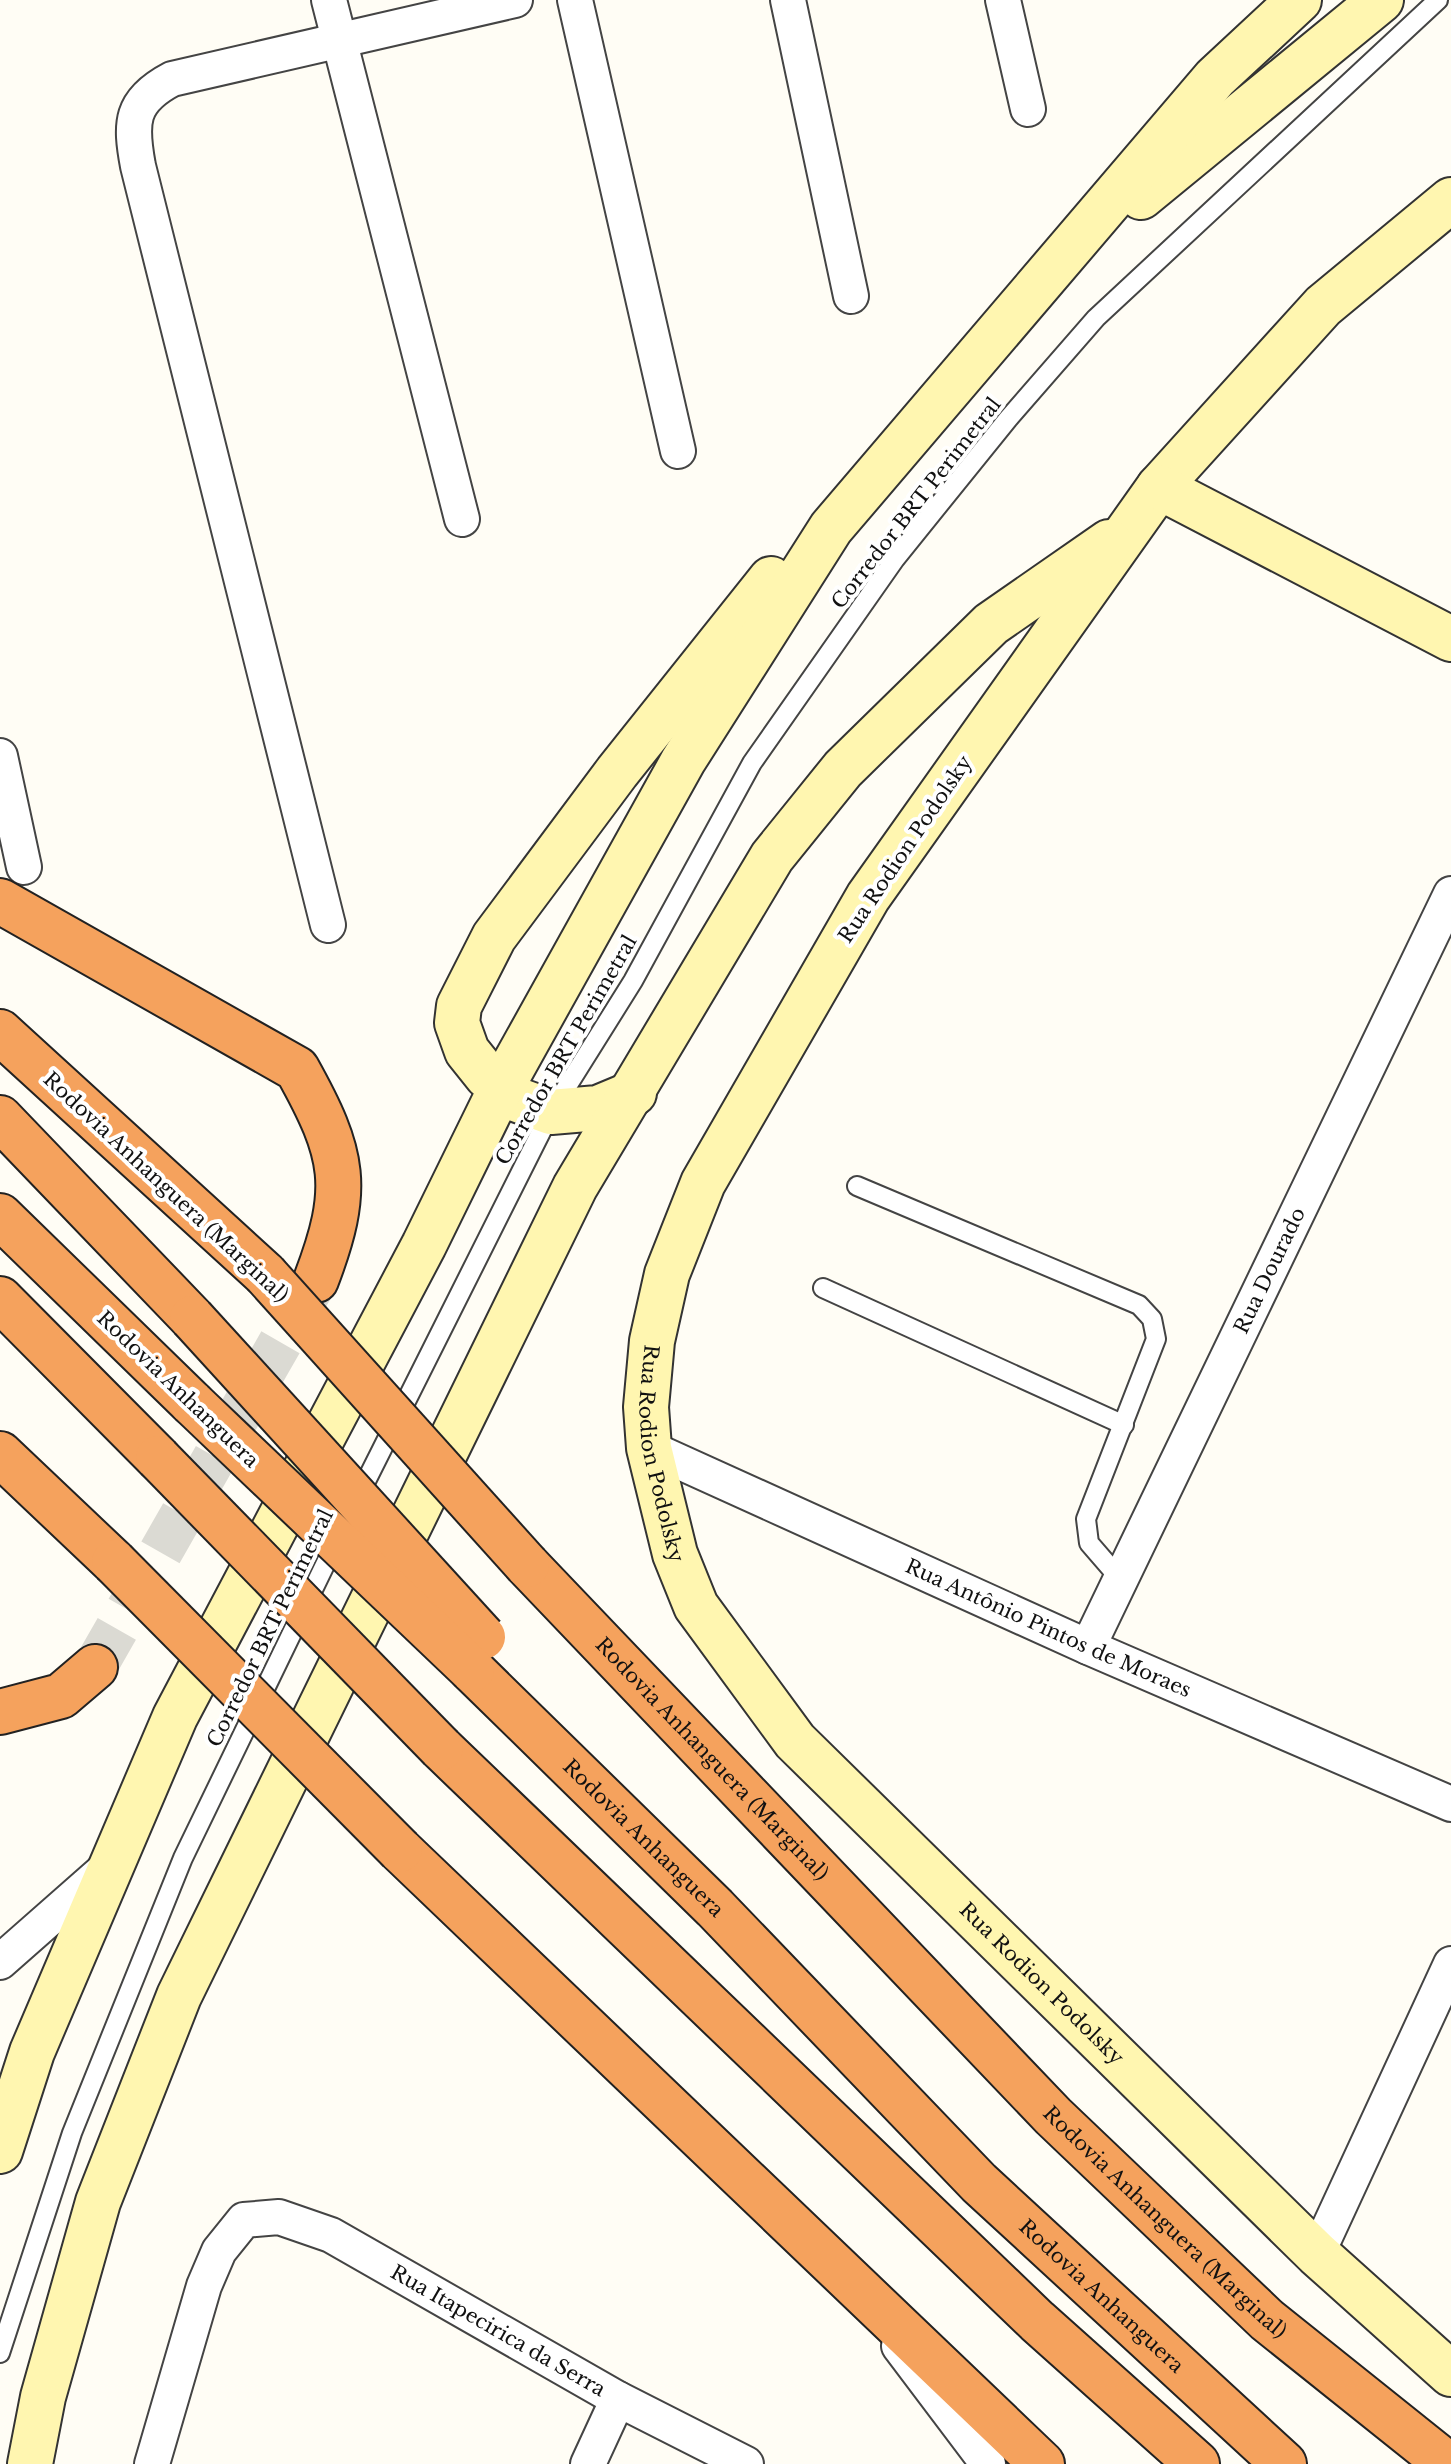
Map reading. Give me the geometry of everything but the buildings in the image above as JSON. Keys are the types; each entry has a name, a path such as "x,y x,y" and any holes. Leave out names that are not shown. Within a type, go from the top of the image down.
{"highway":[{"path":"12,884 297,1069 322,1114 335,1157 340,1197 332,1237 316,1280"},
{"name":"Rodovia Anhanguera (Marginal)","path":"0,1032 265,1274 527,1565 1053,2116 1267,2320 1447,2464"},
{"path":"0,1118 192,1318 478,1654"},
{"name":"Rodovia Anhanguera","path":"0,1216 192,1403 478,1654 715,1908 979,2183 1284,2464"},
{"path":"0,1299 441,1748 1037,2321 1197,2464"},
{"path":"0,1454 114,1562 400,1850 1042,2464"},
{"path":"0,1712 61,1696 95,1667"}],"street":[{"path":"329,0 462,519"},
{"path":"328,925 133,141 135,113 149,91 172,79 515,0"},
{"path":"575,0 678,451"},
{"path":"788,0 851,296"},
{"path":"1003,0 1028,109"},
{"path":"0,2151 32,2052 175,1717 424,1245 501,1088 683,761 831,528 1215,78 1299,0"},
{"path":"1056,267 1381,0"},
{"name":"Rua Rodion Podolsky","path":"1451,200 1323,306 1159,487 868,897 703,1183 667,1274 652,1341 646,1407 649,1448 675,1554 696,1606 787,1732 1317,2254 1451,2374"},
{"path":"1159,487 1451,639"},
{"path":"30,2464 43,2397 98,2202 179,1996 575,1187 634,1093 702,968 772,857 843,769 991,624 1134,525"},
{"path":"634,1093 598,1108 551,1112 515,1099 467,1051 457,1023 468,983 494,937 765,585 831,528"},
{"path":"0,756 12,884"},
{"name":"Rua Dourado","path":"1088,1647 1451,894"},
{"name":"Rua Antônio Pintos de Moraes","path":"649,1448 1088,1647 1451,1804"},
{"path":"0,1962 113,1863"},
{"path":"1317,2254 1451,1964"},
{"name":"Rua Itapecirica da Serra","path":"152,2464 204,2286 219,2251 244,2220 279,2217 331,2235 618,2399 746,2464"},
{"path":"855,2288 988,2464"},
{"path":"588,2464 618,2399"}],"lane":[{"name":"Corredor BRT Perimetral","path":"0,2353 72,2133 183,1858 347,1520 551,1112 633,981 752,763 895,559 1008,419 1096,318 1438,0"},
{"path":"857,1186 1146,1311 1156,1328 1156,1339 1085,1528 1089,1543 1121,1580"},
{"path":"823,1288 1124,1425"}],"tunnel":[{"path":"95,1667 316,1280"}]}
